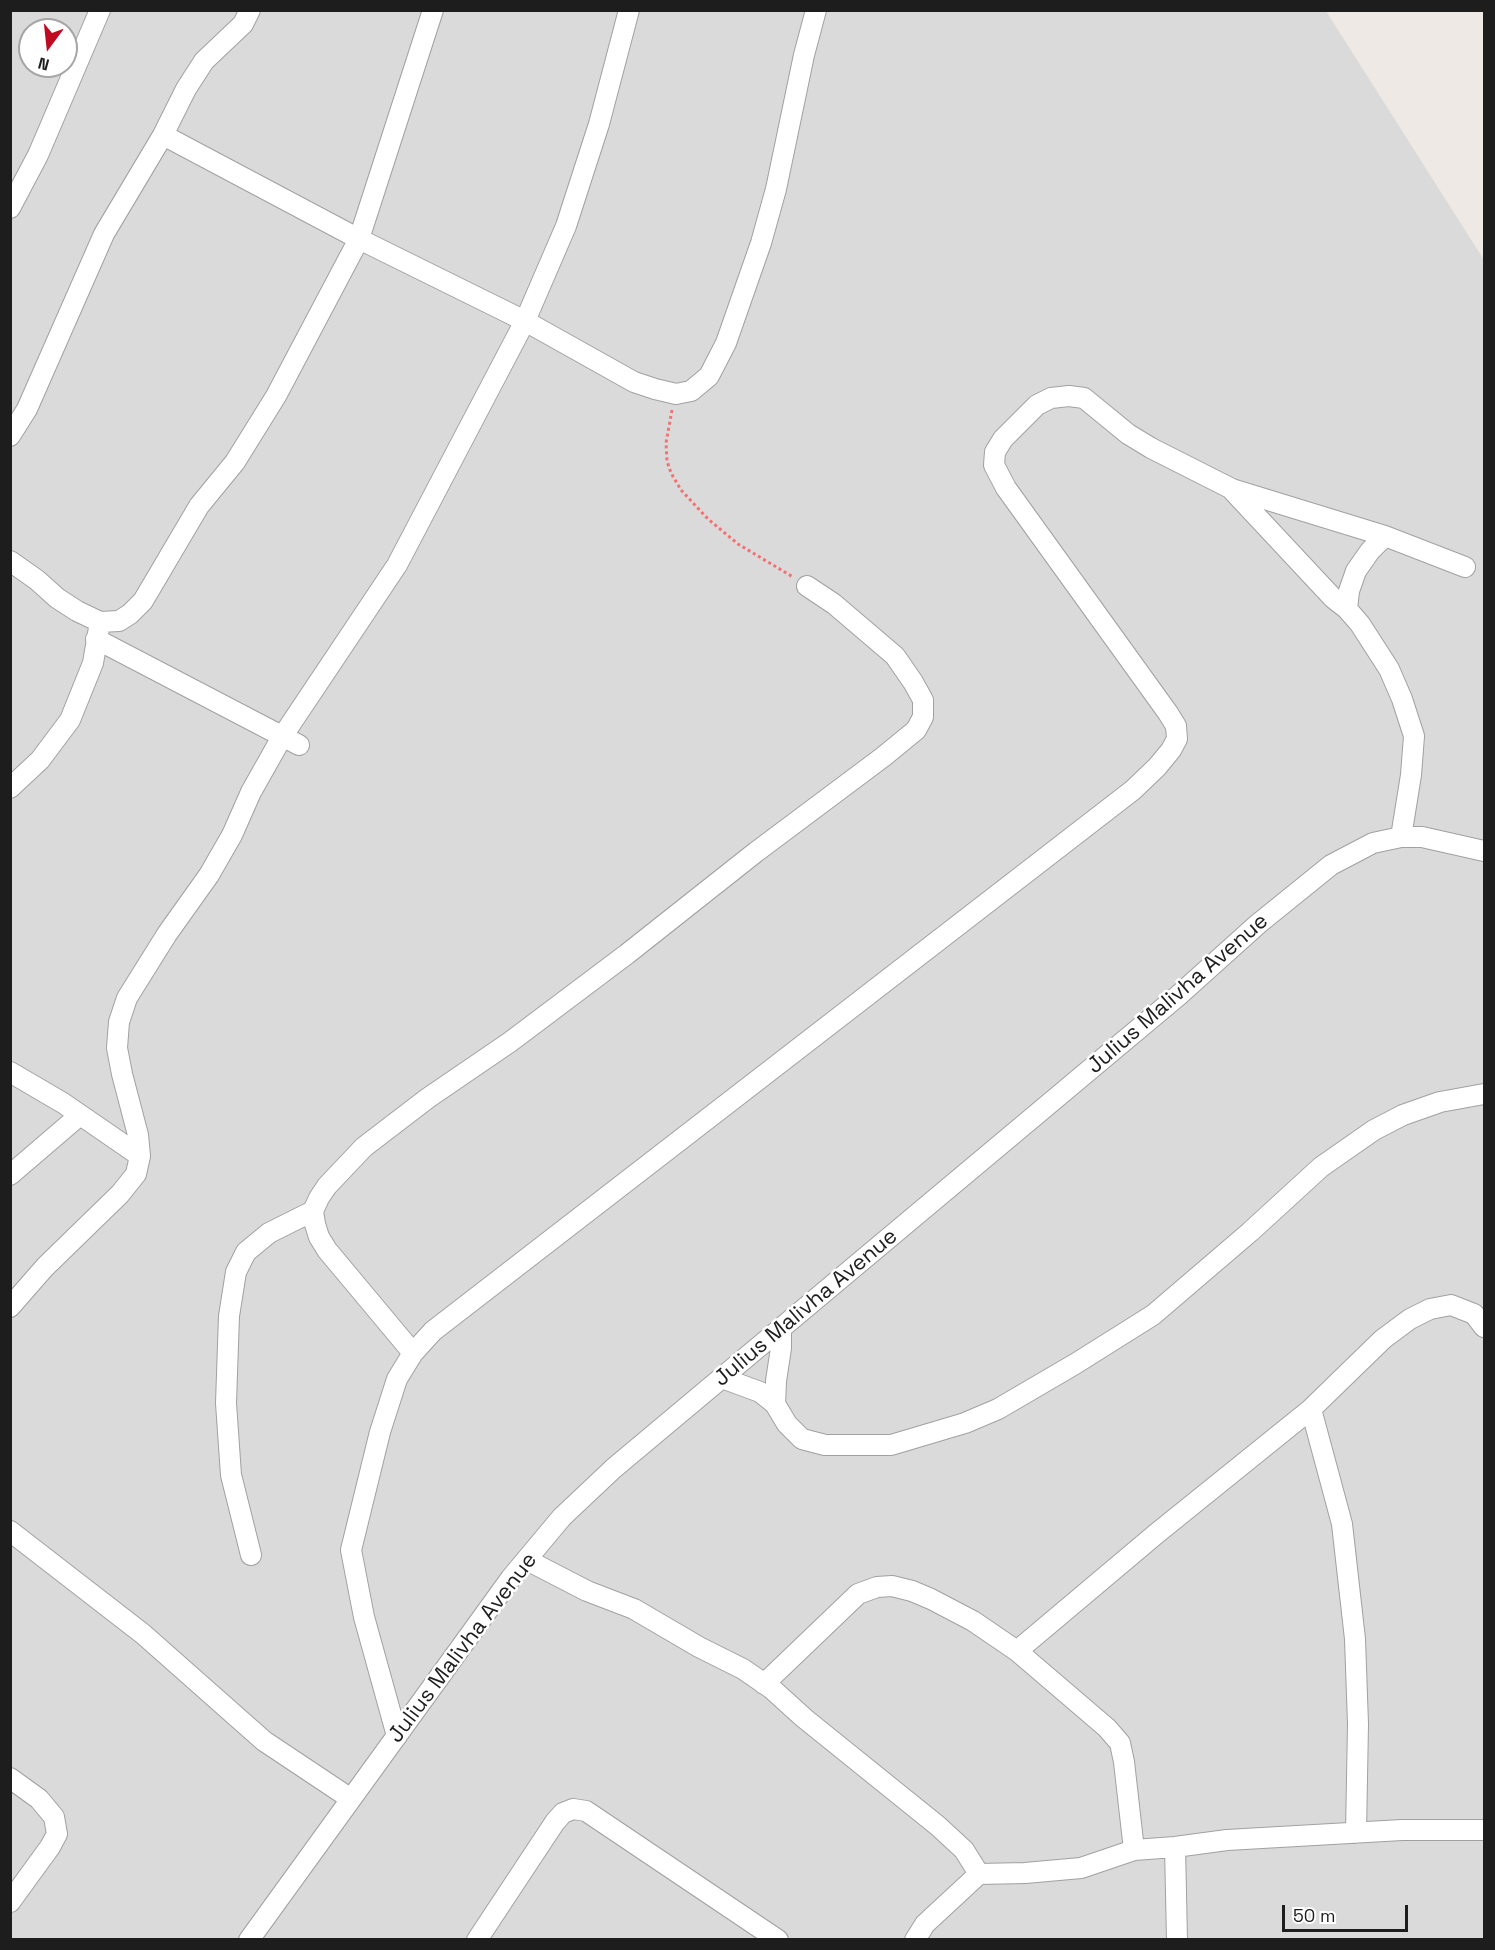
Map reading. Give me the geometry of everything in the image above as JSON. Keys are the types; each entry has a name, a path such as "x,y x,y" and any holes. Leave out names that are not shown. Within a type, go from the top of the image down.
{"street":[{"path":"10,208 38,155 100,10"},
{"path":"10,436 27,409 104,234 204,61 243,24 250,10"},
{"path":"98,630 130,614 143,601 199,506 235,462 276,396 359,239 433,10"},
{"path":"10,1307 45,1267 120,1194 136,1174 140,1156 138,1135 117,1048 119,1022 126,998 167,934 209,875 232,835 251,792 291,741 397,565 525,321 566,226 599,124 629,10"},
{"path":"163,135 359,239 525,321 634,382 675,394 691,391 709,376 726,343 761,243 816,10"},
{"path":"397,1736 364,1617 351,1550 380,1432 397,1379 413,1353 433,1331 1133,790 1157,767 1177,739 1176,726 1168,713 1013,497 994,465 995,452 1026,415 1037,405 1051,398 1069,396 1084,398 1128,434 1232,489 1385,536 1465,567"},
{"path":"1232,489 1333,598 1347,609 1360,624 1389,669 1414,736 1411,775 1401,837"},
{"path":"1347,609 1349,591 1356,571 1370,551 1385,536"},
{"path":"10,561 77,611 98,630 291,741"},
{"path":"413,1353 327,1250 315,1224 313,1211 327,1186 364,1147 627,954 747,859 883,757 916,729 923,717 923,700 894,656 834,604 807,586"},
{"path":"10,788 40,760 70,720 93,663 98,630"},
{"name":"Julius Malivha Avenue","path":"249,1940 511,1578 562,1517 614,1468 1170,1003 1241,939 1331,865 1373,843 1401,837 1422,837 1485,851"},
{"path":"10,1072 80,1115 140,1156"},
{"path":"722,1378 760,1392 775,1404 787,1424 802,1439 825,1445 891,1445 965,1423 998,1409 1153,1315 1250,1232 1321,1167 1374,1130 1403,1115 1440,1102 1485,1094"},
{"path":"10,1175 80,1115"},
{"path":"250,1555 231,1474 226,1403 229,1316 236,1272 246,1252 269,1233 313,1211"},
{"path":"1017,1650 1311,1409 1383,1339 1410,1319 1430,1309 1451,1305 1474,1314 1485,1327"},
{"path":"775,1404 781,1329"},
{"path":"1311,1409 1342,1524 1355,1639 1358,1724 1356,1833"},
{"path":"10,1531 143,1634 264,1740 351,1799"},
{"path":"527,1560 586,1592 634,1609 764,1684 938,1826 964,1850 979,1874"},
{"path":"764,1684 858,1594 877,1587 892,1586 931,1599 1017,1650 1107,1728 1120,1743 1127,1777 1134,1850"},
{"path":"10,1778 39,1799 54,1817 57,1834 10,1902"},
{"path":"477,1940 555,1822 563,1813 573,1809 586,1811 778,1940"},
{"path":"915,1940 925,1924 979,1874 1025,1874 1081,1868 1134,1850 1227,1840 1402,1830 1485,1830"},
{"path":"1175,1847 1177,1940"}],"path":[{"path":"675,394 666,443 667,460 671,473 681,490 708,519 738,544 807,586"}],"shaded area":[{"path":"11,11 1326,11 1484,260 1484,1939 11,1940"}]}
